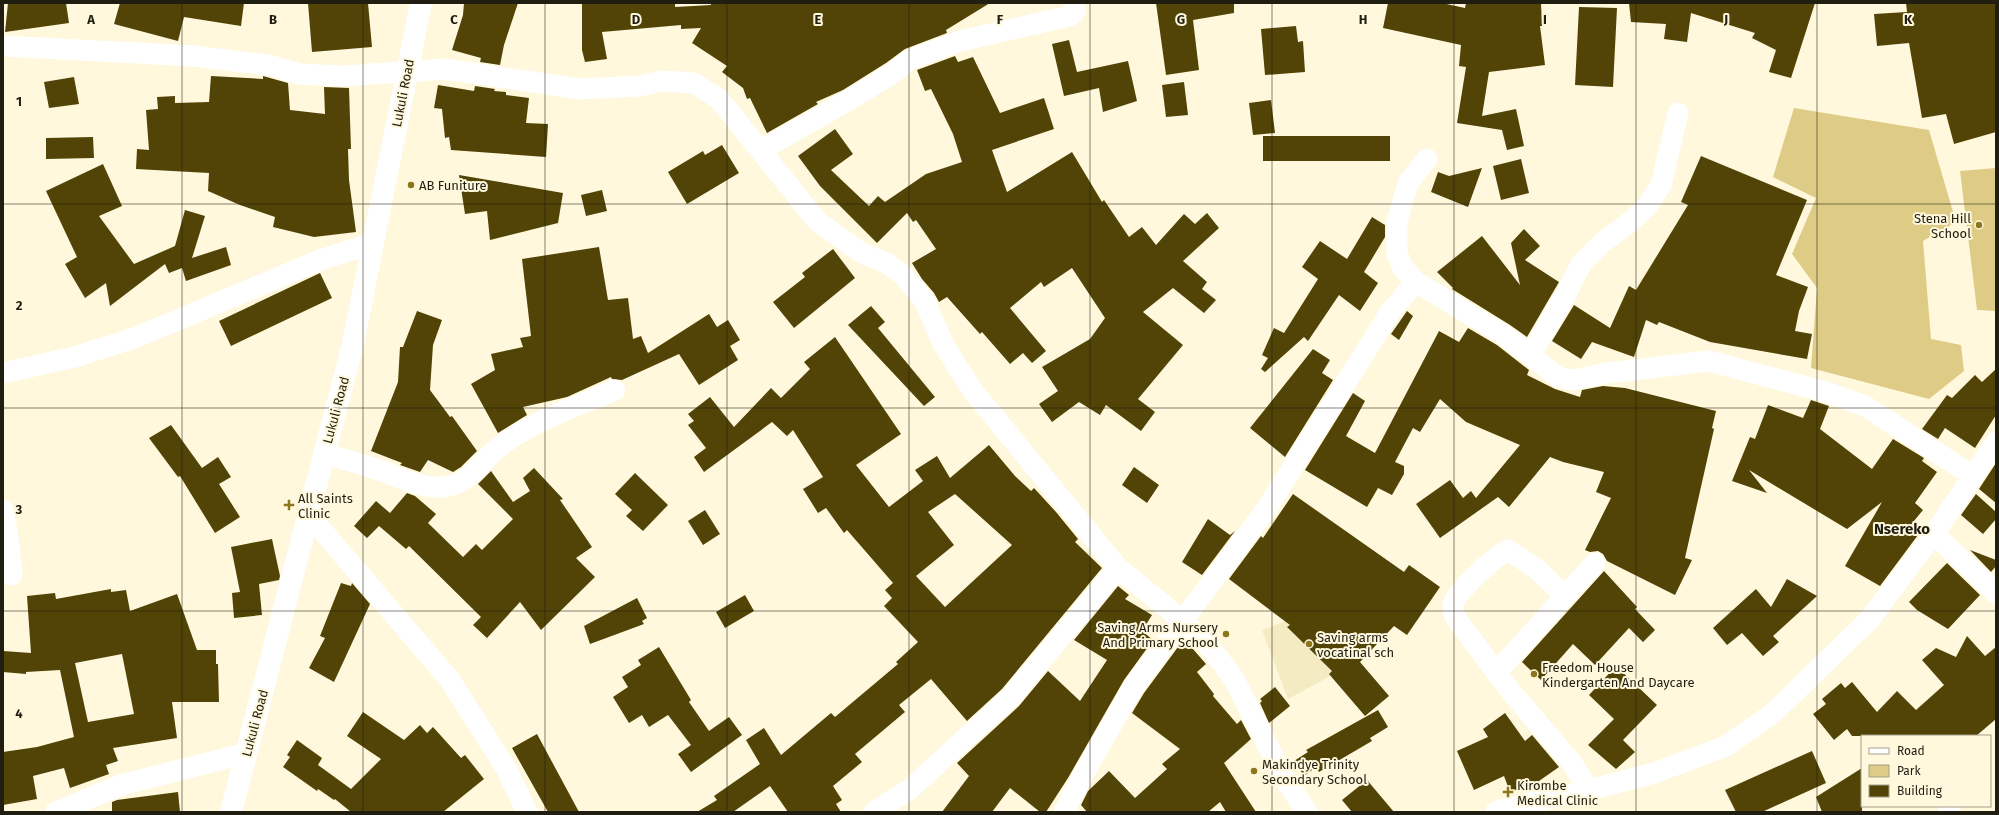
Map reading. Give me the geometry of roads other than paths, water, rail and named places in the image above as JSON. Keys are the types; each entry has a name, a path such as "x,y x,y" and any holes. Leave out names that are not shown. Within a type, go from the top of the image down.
{"street":[{"name":"Lukuli Road","path":"232,812 353,344 421,3"},
{"path":"760,150 849,100 893,73 909,60 960,42 1070,16 1075,11 1074,3"},
{"path":"3,46 194,56 268,65 299,74 343,76 444,69 580,89 640,86 662,81 694,83 719,99 818,222 862,254 886,262 903,275 925,301 942,342 973,391 1118,568 1182,620 1211,648 1234,679 1284,778 1307,812"},
{"path":"1530,355 1564,298 1581,264 1602,243 1630,222 1648,205 1661,185 1678,113"},
{"path":"1427,159 1408,183 1397,222 1397,253 1403,268 1416,282 1504,335 1558,378 1572,380 1607,373 1709,361 1826,392 1865,406 1973,476"},
{"path":"3,373 75,357 137,337 320,260 373,243"},
{"path":"1064,812 1084,773 1134,686 1267,508 1392,311 1416,282"},
{"path":"324,453 420,485 442,487 458,484 468,478 487,457 503,444 548,418 615,390"},
{"path":"1501,811 1654,774 1726,746 1772,714 1868,620 1934,534 1996,442"},
{"path":"3,510 8,537 12,575"},
{"path":"309,515 450,680 508,770 527,812"},
{"path":"1934,534 1996,593"},
{"path":"1565,596 1538,570 1508,550 1498,554 1477,575 1454,602 1452,611 1496,673 1572,763 1589,790"},
{"path":"1496,673 1595,563"},
{"path":"874,812 910,789 1011,697 1118,568"},
{"path":"56,812 120,785 247,753"}],"place":[{"name":"AB Funiture","path":"411,185"},
{"name":"Stena Hill School","path":"1979,225"},
{"name":"All Saints Clinic","path":"289,505"},
{"name":"Saving Arms Nursery And Primary School","path":"1226,634"},
{"name":"Saving arms vocatinal sch","path":"1309,644"},
{"name":"Freedom House Kindergarten And Daycare","path":"1534,674"},
{"name":"Makindye Trinity Secondary School","path":"1254,771"},
{"name":"Kirombe Medical Clinic","path":"1508,792"}],"district":[{"name":"Nsereko","path":"1902,529"}]}
